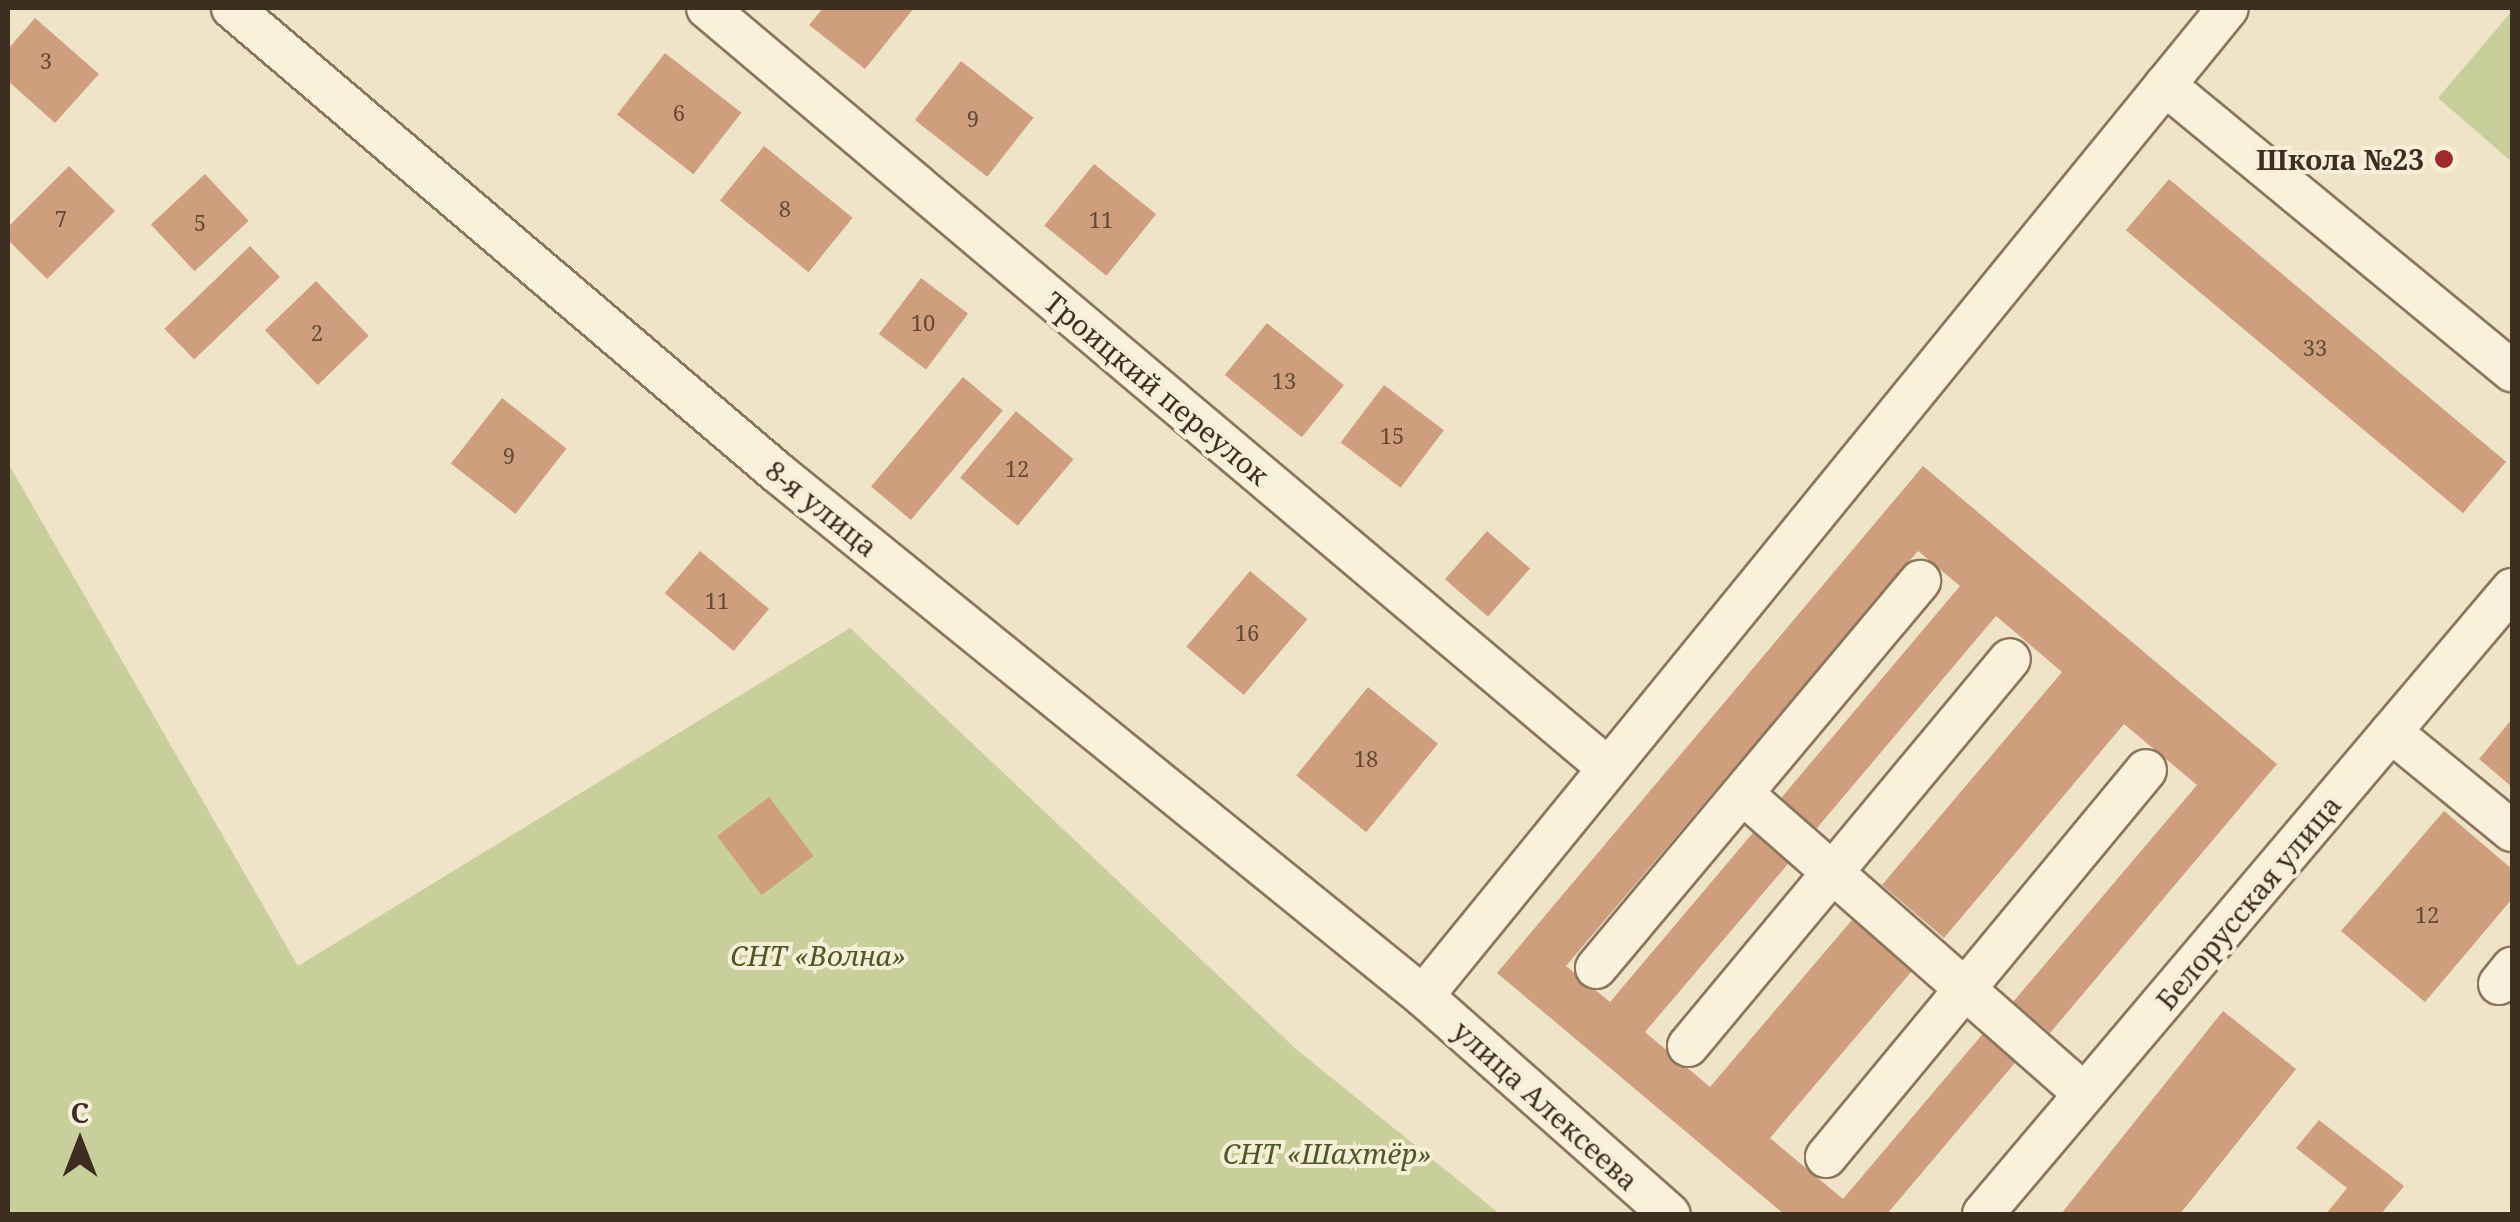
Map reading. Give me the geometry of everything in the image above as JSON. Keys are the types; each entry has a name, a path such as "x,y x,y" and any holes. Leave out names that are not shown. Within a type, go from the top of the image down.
{"street":[{"name":"8-я улица","path":"232,8 778,473 1422,996"},
{"name":"Троицкий переулок","path":"707,8 1608,768"},
{"path":"1422,996 2228,8"},
{"path":"2165,85 2512,371"},
{"path":"1596,968 1920,581"},
{"name":"Белорусская улица","path":"1983,1214 2512,589"},
{"path":"1688,1046 2010,659"},
{"path":"2391,732 2512,831"},
{"path":"1826,1156 2146,770"},
{"path":"1743,794 2084,1094"},
{"name":"улица Алексеева","path":"1422,996 1669,1214"}],"green space":[{"path":"2512,11 2512,162 2438,98"},
{"name":"СНТ «Волна»","path":"8,463 298,966 850,628 1296,1049 1500,1214 8,1214"}],"building":[{"path":"823,8 914,8 865,69 809,25"},
{"path":"35,18 99,74 55,123 8,81 8,49"},
{"path":"665,53 741,113 693,174 617,114"},
{"path":"961,61 1033,118 987,177 915,120"},
{"path":"764,146 853,218 809,272 720,200"},
{"path":"1094,164 1156,214 1106,276 1044,225"},
{"path":"69,166 115,211 47,279 8,240 8,227"},
{"path":"205,174 249,221 195,271 151,224"},
{"path":"2169,179 2506,462 2463,513 2126,230"},
{"path":"250,246 280,277 194,360 164,329"},
{"path":"921,278 968,314 926,369 879,334"},
{"path":"316,281 369,336 318,385 265,330"},
{"path":"1267,323 1344,385 1302,437 1225,375"},
{"path":"963,377 1003,410 911,520 871,487"},
{"path":"1384,385 1444,430 1401,488 1341,443"},
{"path":"502,398 567,448 516,514 451,463"},
{"path":"1016,411 1073,459 1018,526 960,478"},
{"path":"1923,466 2277,764 2050,1033 2013,1002 2197,785 2124,724 1944,938 1882,885 2062,672 1996,616 1812,834 1776,804 1960,586 1918,551 1566,966 1610,1002 1757,828 1793,858 1645,1032 1710,1087 1857,914 1917,965 1770,1138 1843,1199 1986,1030 2019,1058 1887,1214 1784,1214 1497,973"},
{"path":"1487,531 1530,568 1488,617 1445,579"},
{"path":"700,551 769,609 734,651 665,593"},
{"path":"1250,571 1307,619 1244,695 1186,647"},
{"path":"1368,687 1438,744 1366,832 1296,776"},
{"path":"2512,719 2512,787 2479,759"},
{"path":"769,797 814,856 762,895 717,836"},
{"path":"2444,811 2512,869 2512,899 2425,1002 2341,931"},
{"path":"2223,1011 2296,1069 2180,1214 2061,1214"},
{"path":"2319,1120 2404,1186 2381,1214 2326,1214 2347,1188 2296,1148"}],"place":[{"name":"Школа №23","path":"2444,159"}],"park label":[{"name":"СНТ «Шахтёр»","path":"1327,1153"}]}
